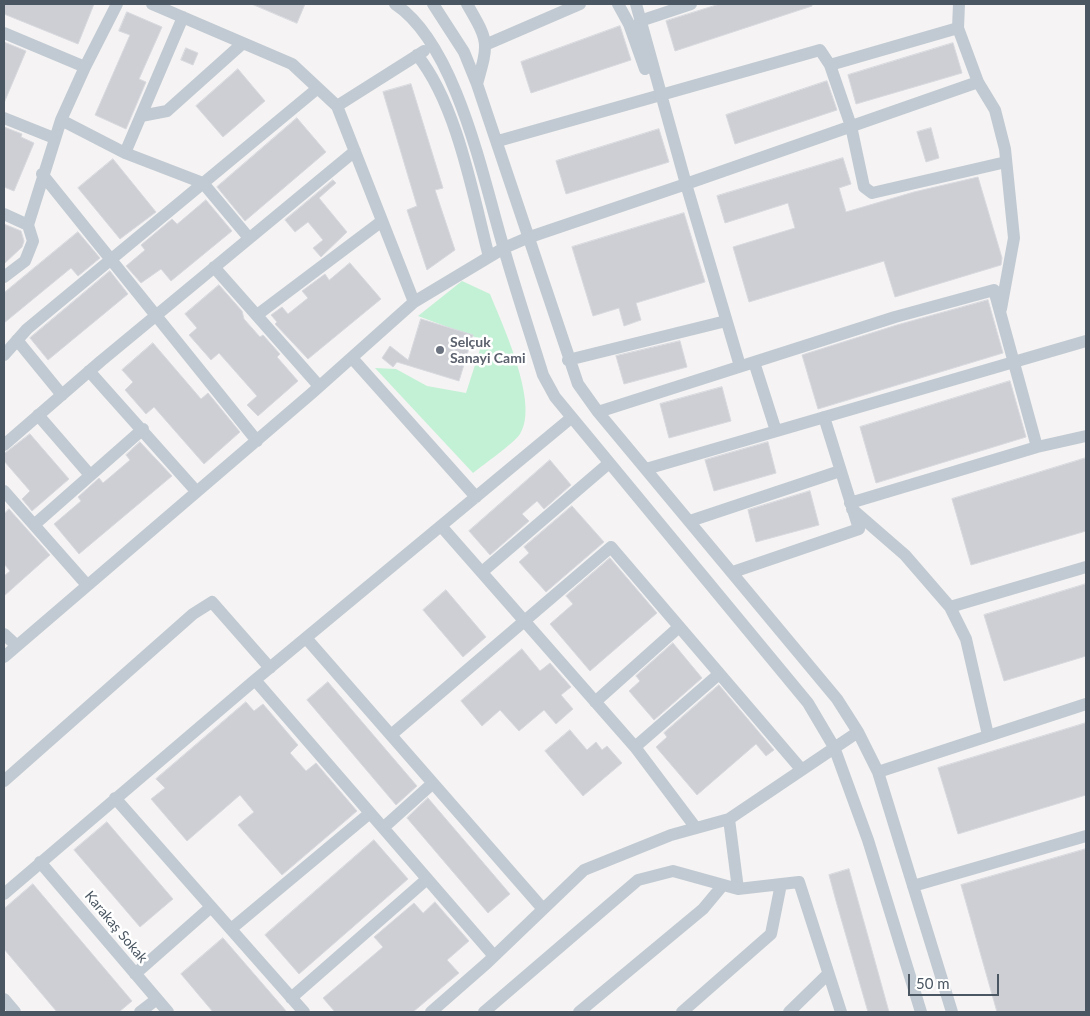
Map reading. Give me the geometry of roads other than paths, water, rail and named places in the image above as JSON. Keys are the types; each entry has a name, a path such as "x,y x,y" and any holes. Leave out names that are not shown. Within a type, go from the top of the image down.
{"street":[{"path":"4,277 25,261 33,241 28,225 54,138 85,67 117,4"},
{"path":"152,4 292,64 337,106 414,302"},
{"path":"395,4 404,10 432,46 458,96 543,375 555,397 608,464 808,702 834,747 868,840 920,1012"},
{"path":"432,4 464,52 477,84 498,141 568,360 578,384 598,412 837,699 858,732 878,772 952,1012"},
{"path":"467,4 483,32 486,50 477,84"},
{"path":"485,45 580,4"},
{"path":"618,4 629,24 645,69"},
{"path":"636,4 660,96 740,366"},
{"path":"640,21 691,4"},
{"path":"959,4 958,28 978,82 995,110 1006,162 1014,238 1000,313"},
{"path":"126,152 183,17"},
{"path":"830,65 958,28"},
{"path":"4,33 85,67"},
{"path":"141,116 167,111 243,42"},
{"path":"337,106 432,46"},
{"path":"498,141 820,50 830,65 851,126 864,187 872,193 1006,162"},
{"path":"417,55 428,68 448,110 489,257"},
{"path":"4,657 352,358 414,302 504,248 528,238 978,82"},
{"path":"4,355 17,340 111,259 318,88"},
{"path":"4,118 54,138"},
{"path":"61,120 126,152 203,183 249,238"},
{"path":"4,445 89,371 355,151"},
{"path":"42,174 257,440"},
{"path":"4,214 28,225"},
{"path":"257,316 382,221"},
{"path":"214,267 319,386"},
{"path":"598,412 895,317 994,290 1012,362 1037,447"},
{"path":"568,360 726,321"},
{"path":"17,340 62,395"},
{"path":"646,469 1086,341"},
{"path":"352,358 476,497"},
{"path":"754,362 776,431"},
{"path":"89,371 143,429 196,491"},
{"path":"38,415 90,475"},
{"path":"733,572 859,529 824,417"},
{"path":"4,894 255,680 572,418"},
{"path":"34,525 143,429"},
{"path":"851,506 1037,447 1086,436"},
{"path":"482,572 608,464"},
{"path":"690,521 840,471"},
{"path":"4,491 87,585"},
{"path":"851,506 905,555 950,607 966,639 988,735"},
{"path":"441,526 635,747 696,828"},
{"path":"391,736 611,547 801,769"},
{"path":"950,607 1086,567"},
{"path":"4,781 194,614 212,602 270,668"},
{"path":"595,702 679,627"},
{"path":"4,634 17,646"},
{"path":"306,638 543,909"},
{"path":"635,747 720,674"},
{"path":"255,680 494,956"},
{"path":"878,772 1086,704"},
{"path":"431,1012 494,956 584,870 670,835 729,819 858,732"},
{"path":"383,828 433,783"},
{"path":"115,798 304,1012"},
{"path":"231,930 370,812"},
{"path":"729,819 738,889"},
{"path":"914,886 1086,836"},
{"name":"Karakaş Sokak","path":"40,862 168,1012"},
{"path":"484,1012 638,880 673,871 738,889 799,882 840,1012"},
{"path":"291,998 427,879"},
{"path":"682,1012 771,934 781,884"},
{"path":"579,1012 703,909 723,885"},
{"path":"135,974 211,907"},
{"path":"789,1012 828,974"},
{"path":"4,999 15,1012"},
{"path":"140,1012 157,999"}],"place":[{"name":"Selçuk Sanayi Cami","path":"440,350"}]}
